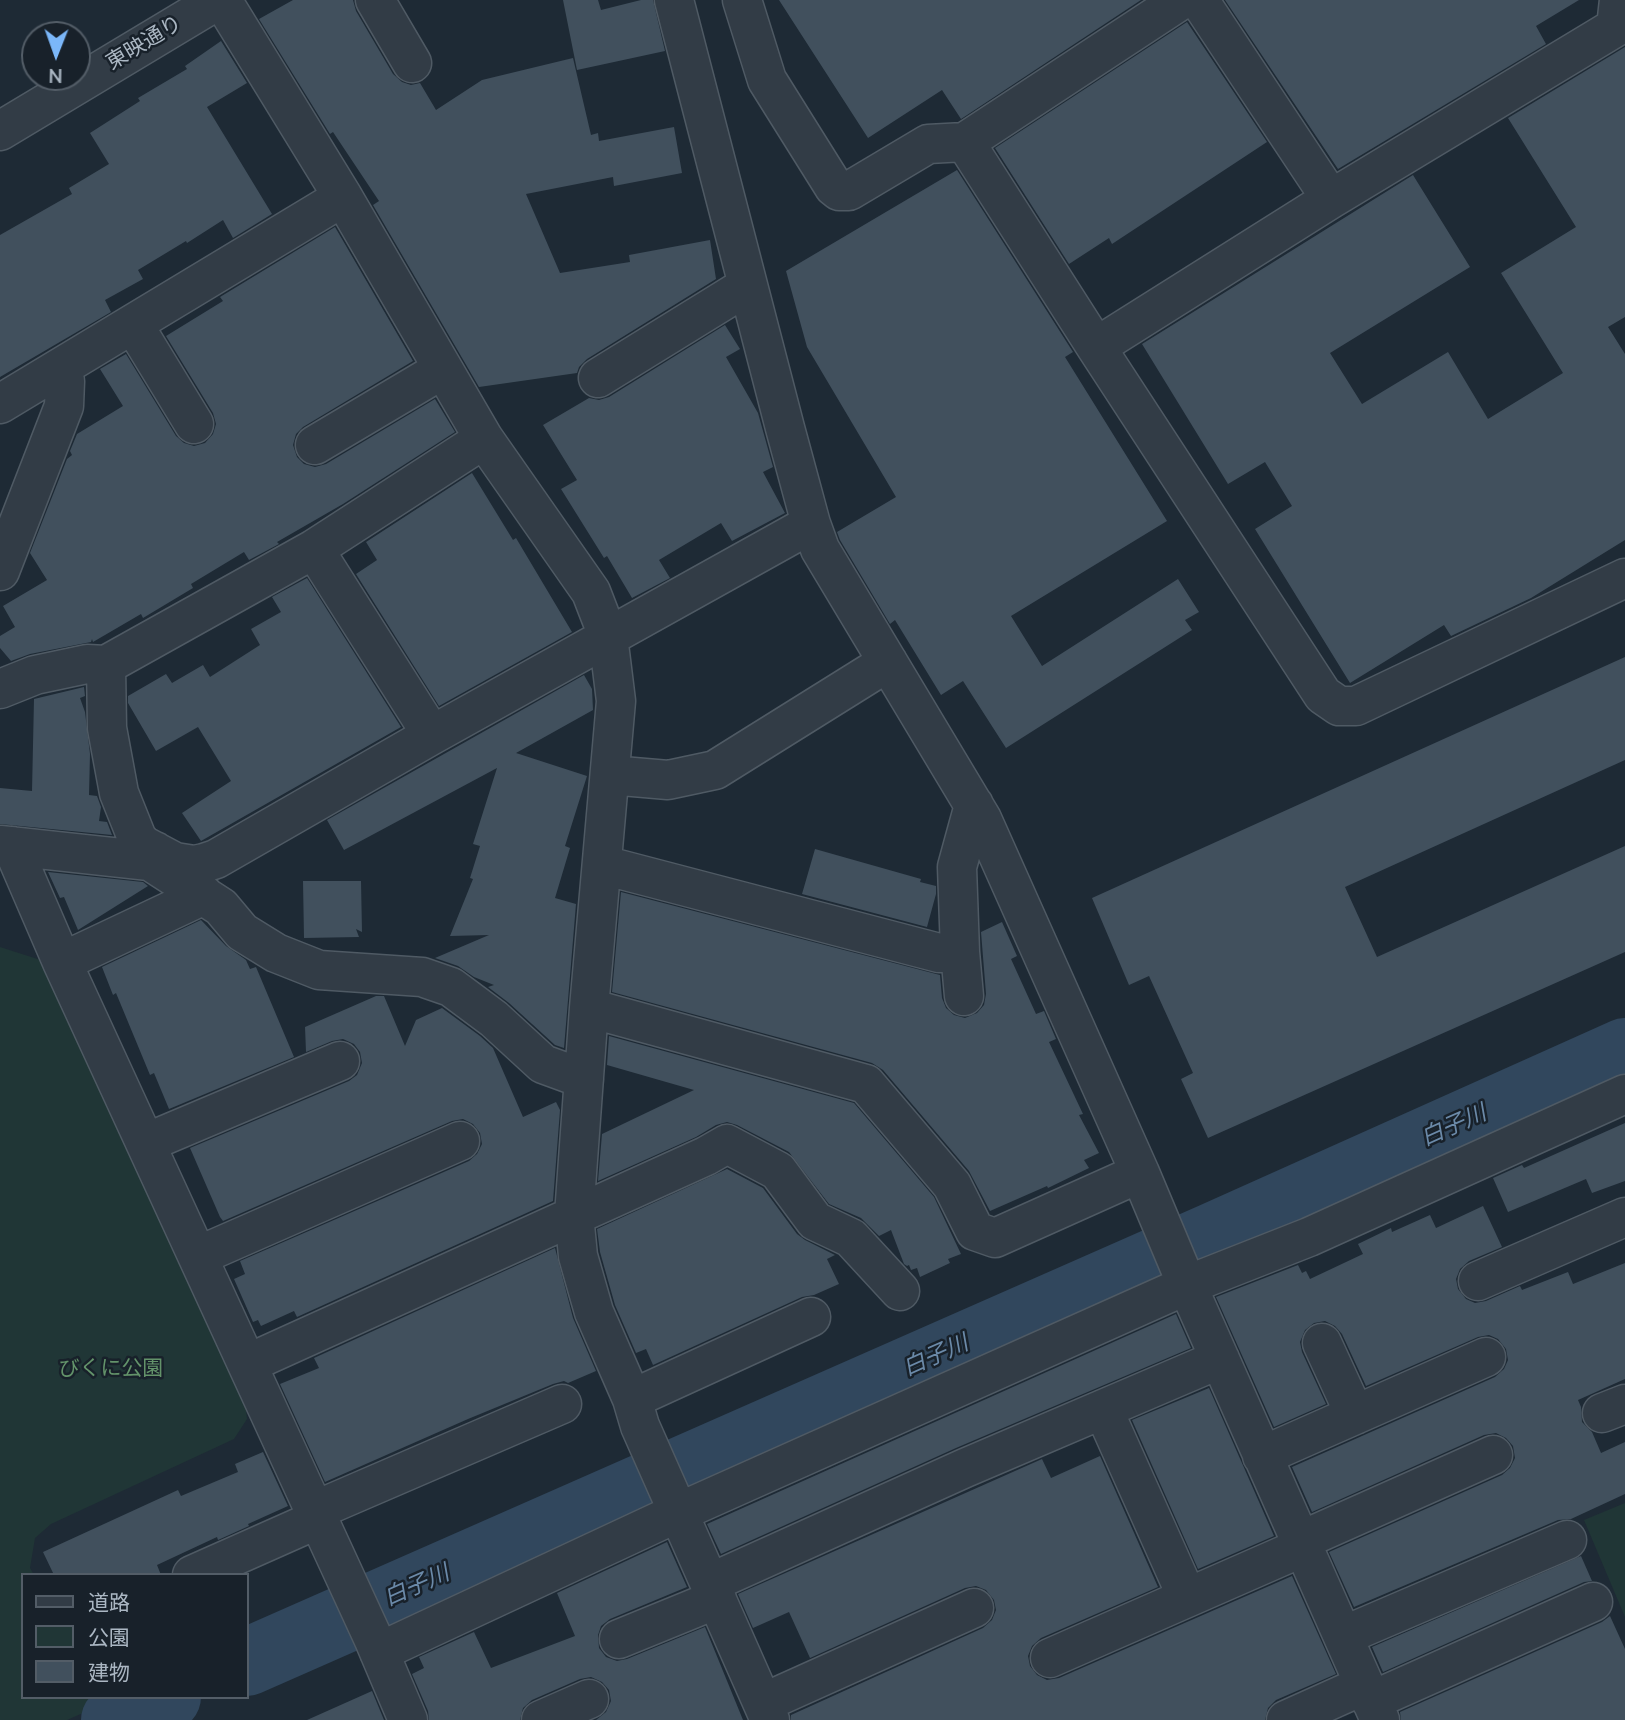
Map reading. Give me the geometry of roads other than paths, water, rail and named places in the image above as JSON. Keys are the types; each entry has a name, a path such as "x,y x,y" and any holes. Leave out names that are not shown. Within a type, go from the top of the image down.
{"street":[{"name":"東映通り","path":"0,131 220,0"},
{"path":"220,0 343,197 484,439 591,592 608,636 616,701 584,1079 575,1215 578,1256 594,1312 676,1509 767,1711 974,1608"},
{"path":"375,0 412,63"},
{"path":"674,0 747,286 820,549 974,805 1022,907 1372,1702"},
{"path":"742,0 767,80 839,191 849,191 928,144 965,142 1181,0"},
{"path":"1199,0 1331,200"},
{"path":"1096,348 1331,200 1616,27 1621,4"},
{"path":"965,142 1096,348 1324,695 1339,706 1356,706 1625,578"},
{"path":"0,404 343,197"},
{"path":"598,378 747,286"},
{"path":"133,324 194,424"},
{"path":"0,571 64,407 65,382 58,369"},
{"path":"315,445 443,369"},
{"path":"0,689 35,674 86,664 106,665 314,549 484,439"},
{"path":"408,1720 198,1256 6,846 152,856 194,865 216,859 811,524"},
{"path":"314,549 432,735"},
{"path":"610,775 668,780 715,770 888,662"},
{"path":"106,665 107,728 120,793 136,838 152,856 221,907 242,932 276,953 319,970 422,977 451,987 494,1019 543,1064 584,1079"},
{"path":"964,996 957,867 974,805"},
{"path":"603,865 939,953 960,952"},
{"path":"62,962 204,895"},
{"path":"589,1009 866,1084 952,1185 975,1231 995,1238 1140,1173"},
{"path":"146,1143 340,1061"},
{"path":"376,1646 1185,1281 1309,1237 1625,1094"},
{"path":"198,1256 460,1142"},
{"path":"247,1364 706,1156 727,1144 778,1171 815,1221 851,1238 900,1291"},
{"path":"1478,1281 1625,1217"},
{"path":"636,1413 811,1317"},
{"path":"1322,1343 1355,1415"},
{"path":"1262,1456 1486,1357"},
{"path":"619,1639 714,1591 1103,1409 1220,1359"},
{"path":"197,1573 318,1520 562,1404"},
{"path":"1103,1409 1187,1597"},
{"path":"1050,1658 1493,1455"},
{"path":"1343,1636 1567,1539"},
{"path":"1286,1720 1372,1702 1593,1602"},
{"path":"541,1720 589,1699"}],"waterway":[{"name":"白子川","path":"248,1662 1625,1052"},
{"name":"白子川","path":"115,1720 162,1699"}],"park label":[{"name":"びくに公園","path":"111,1370"}]}
